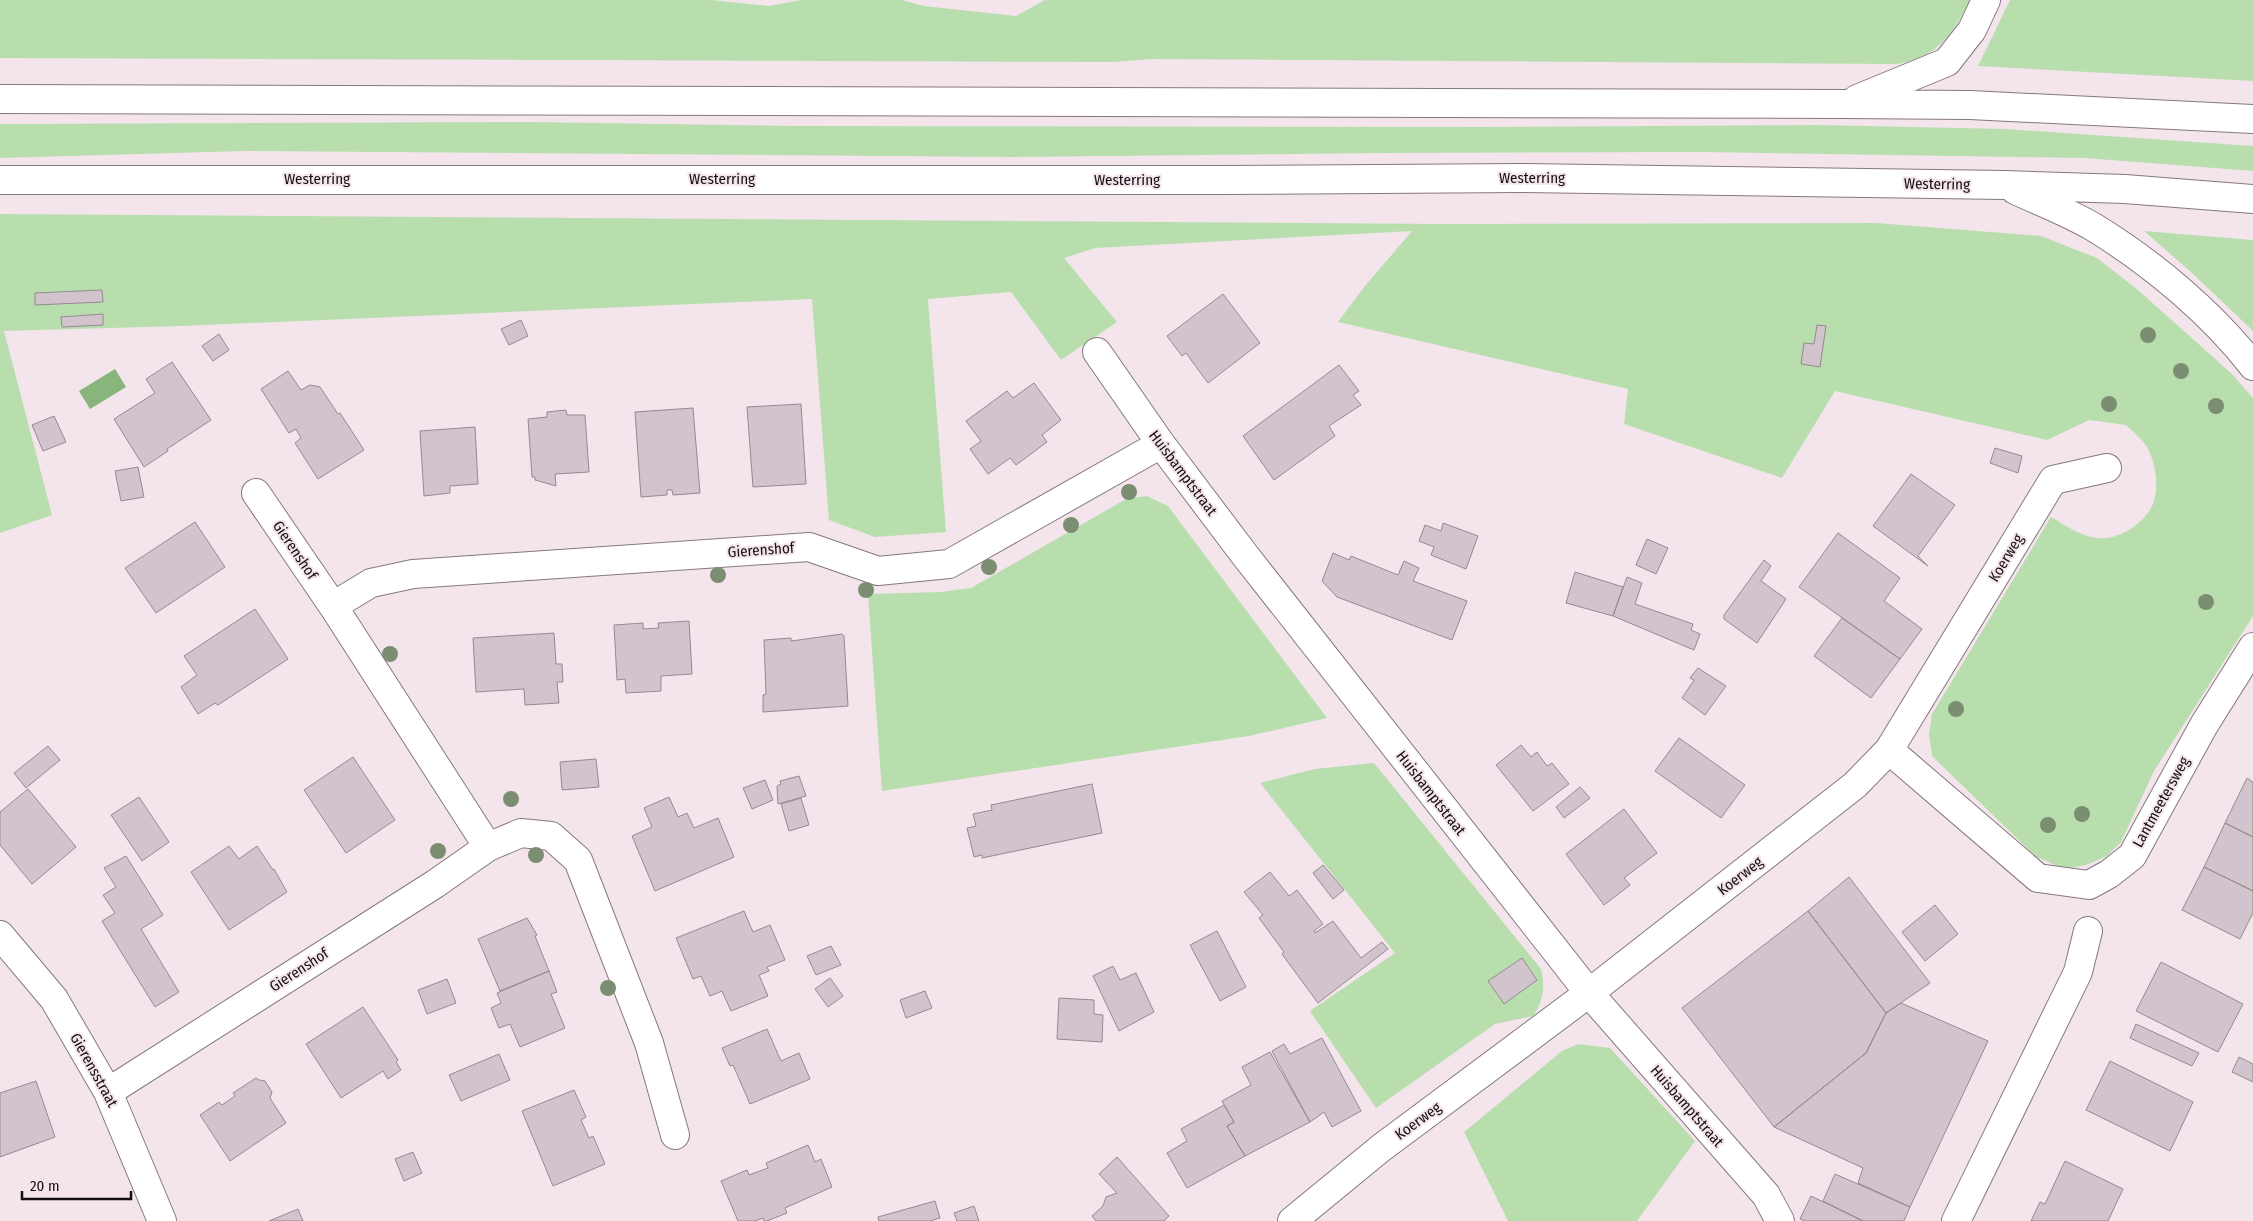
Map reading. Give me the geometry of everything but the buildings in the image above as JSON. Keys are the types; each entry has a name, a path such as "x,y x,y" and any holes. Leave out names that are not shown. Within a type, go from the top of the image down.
{"main road":[{"path":"1844,104 1947,62 1972,30 1986,0"},
{"path":"0,99 1970,105 2253,119"},
{"name":"Westerring","path":"0,180 1221,180 1520,178 2005,184 2125,189 2253,199"},
{"path":"2005,184 2094,227 2154,269 2235,343 2253,366"},
{"name":"Huisbamptstraat","path":"1097,352 1161,444 1376,724 1589,994 1766,1195 1780,1221"},
{"name":"Gierenshof","path":"334,606 371,584 413,574 657,556 809,547 878,571 950,564 1161,444"},
{"name":"Koerweg","path":"1292,1221 1380,1148 1589,994 1855,785 1889,750 2053,480 2107,468"},
{"name":"Gierenshof","path":"256,493 334,606 488,847"},
{"name":"Lantmeetersweg","path":"1889,750 2038,878 2089,885 2109,874 2132,856 2204,725 2253,647"},
{"name":"Gierenshof","path":"108,1092 436,884 488,847 521,833 551,836 578,860 649,1043 675,1135"},
{"path":"1956,1221 2078,972 2088,931"},
{"name":"Gierensstraat","path":"0,935 54,999 108,1092 162,1221"}],"shaded area":[{"path":"0,0 711,0 769,6 801,0 902,0 924,6 1016,16 1045,0 1970,0 1950,33 1934,50 1911,61 1897,64 1152,59 1112,62 0,58"},
{"path":"2010,0 2253,0 2253,81 1978,66"},
{"path":"530,122 794,126 1487,127 1818,125 2006,129 2253,146 2253,171 2084,158 1702,152 1007,157 245,151 0,158 0,124"},
{"path":"0,214 1447,224 1877,223 2041,236 2097,258 2138,290 2232,374 2253,398 2253,616 2154,771 2121,842 2107,856 2086,865 2064,869 2035,856 1932,756 1929,734 1932,714 2051,517 2073,530 2097,538 2113,537 2122,534 2144,518 2153,504 2156,484 2155,470 2149,451 2139,437 2126,425 2089,420 2047,440 1835,391 1782,478 1624,424 1628,389 1338,322 1364,287 1412,231 1095,248 1064,258 1117,322 1061,360 1011,292 928,299 946,532 875,537 829,520 812,299 181,326 4,331 52,515 0,533"},
{"path":"2144,231 2253,240 2253,331 2191,272"},
{"path":"115,369 126,387 90,409 79,391"},
{"path":"1147,496 1168,506 1327,718 1249,736 882,791 868,594 940,592 971,588 1126,499"},
{"path":"1374,763 1541,969 1543,982 1541,999 1533,1016 1495,1024 1376,1108 1310,1011 1395,953 1260,783 1314,769"},
{"path":"1578,1044 1610,1048 1695,1141 1637,1221 1508,1221 1464,1132 1562,1051"}]}
